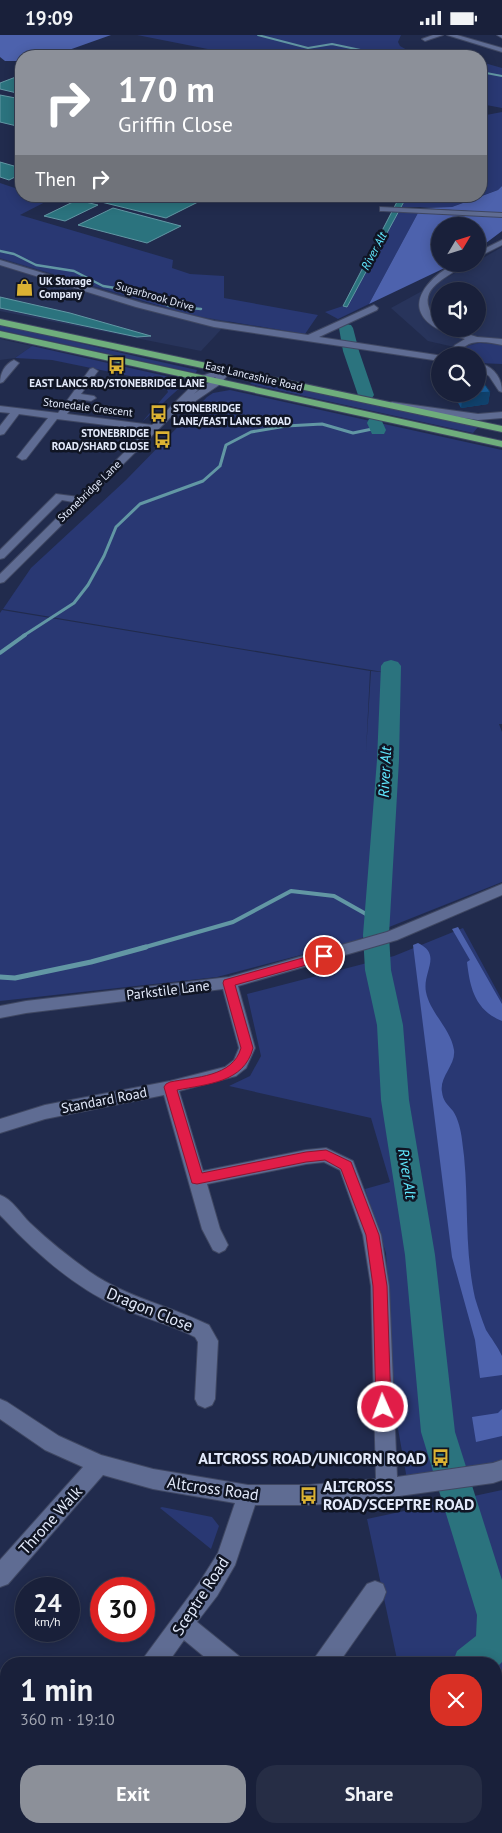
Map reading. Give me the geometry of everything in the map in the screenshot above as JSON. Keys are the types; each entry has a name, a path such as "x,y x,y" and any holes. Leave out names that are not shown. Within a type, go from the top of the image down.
{"highway":[{"name":"East Lancashire Road","path":"0,322 502,429"},
{"name":"East Lancashire Road","path":"0,334 206,377 499,443"}],"street":[{"path":"425,39 440,35"},
{"path":"450,35 502,50"},
{"path":"458,37 466,35"},
{"path":"482,50 479,49 490,47"},
{"path":"487,52 502,57"},
{"path":"383,209 502,215"},
{"path":"486,251 502,242"},
{"name":"Sugarbrook Drive","path":"0,262 139,305 214,324 423,355"},
{"path":"432,282 443,273"},
{"path":"431,283 424,294 424,308 431,320"},
{"path":"307,339 371,312"},
{"path":"444,337 453,347"},
{"path":"469,337 478,340 502,342"},
{"path":"465,347 478,340"},
{"path":"423,355 431,354"},
{"path":"423,355 431,356"},
{"path":"0,380 14,363"},
{"path":"486,367 502,366"},
{"path":"173,411 211,388 220,381 227,370"},
{"name":"Stonebridge Lane","path":"0,580 206,377 227,370"},
{"path":"486,370 492,374 502,389"},
{"path":"22,457 75,396 93,371"},
{"path":"75,396 91,398"},
{"path":"383,404 478,417 502,415"},
{"name":"Stonedale Crescent","path":"0,409 156,428"},
{"path":"0,432 17,411"},
{"path":"0,556 60,496 80,500"},
{"name":"Parkstile Lane","path":"0,1012 229,983 343,951 392,935 502,889"},
{"name":"Standard Road","path":"0,1126 46,1112 223,1075 235,1069 244,1058 247,1048 229,983"},
{"path":"170,1087 211,1229 219,1245"},
{"path":"197,1179 306,1157 326,1155 347,1166 372,1235 380,1286 388,1488"},
{"name":"Dragon Close","path":"0,1202 37,1240 98,1287 134,1305 202,1331 208,1341 205,1399"},
{"name":"Altcross Road","path":"0,1408 52,1443 99,1464 153,1479 248,1495 309,1495 388,1488 498,1472"},
{"name":"Throne Walk","path":"0,1576 99,1464"},
{"name":"Sceptre Road","path":"158,1657 209,1588 227,1558 248,1495"},
{"path":"329,1657 375,1592"},
{"path":"183,1625 222,1657"}],"shaded area":[{"path":"0,35 111,35 69,50 15,50 15,61 5,61 0,57"},
{"path":"137,35 401,35 398,42 400,46 407,50 213,50"},
{"path":"487,64 502,68 502,108 487,105"},
{"path":"502,112 502,186 498,190 487,194 487,115"},
{"path":"0,183 15,188 15,202 45,202 20,215 173,260 172,268 190,274 224,276 224,298 318,315 305,334 190,315 0,258"},
{"path":"502,186 502,213 419,208 452,207 466,202 487,202 487,194 498,190"},
{"path":"404,202 465,202 452,207 401,207"},
{"path":"398,212 418,213 369,304 338,319 325,312 343,306 347,307"},
{"path":"418,213 502,216 502,231 486,243 486,217 431,217 431,273 434,273 369,304"},
{"path":"502,247 502,358 486,354 486,347 454,347 428,341 391,308 431,286 431,337 486,337 486,282 439,282 455,273 486,273 486,256"},
{"path":"0,257 165,308 229,321 201,351 0,311"},
{"path":"0,325 197,370 196,373 0,330"},
{"path":"0,339 32,346 15,358 0,360"},
{"path":"479,343 502,345 502,364 486,363 486,347 465,347"},
{"path":"32,346 179,379 184,384 142,422 168,392 164,383 52,360 15,358"},
{"path":"255,380 478,427 473,433 250,384"},
{"path":"230,390 502,450 502,724 499,724 502,732 502,882 354,941 217,977 0,1001 0,613 2,610 370,671 366,752 371,671 389,673 3,609 31,568 126,480 207,397 213,393"},
{"path":"458,927 502,1004 502,1021 486,1011 472,989 467,962 470,960 452,929"},
{"path":"463,928 502,1000 502,1461 408,1485 395,1412 386,1253 365,1189 390,1182 371,1118 229,1086 250,1076 261,1056 247,994 394,956"},
{"path":"418,943 429,953 430,965 426,985 428,1000 449,1035 454,1050 453,1061 443,1081 442,1092 444,1100 456,1117 462,1136 466,1179 469,1258 475,1298 486,1330 502,1356 502,1375 480,1378 475,1340 452,1257 413,945"},
{"path":"502,1409 502,1436 476,1442 472,1417 498,1413"},
{"path":"502,1490 502,1657 397,1657 367,1519"},
{"path":"160,1508 212,1517 219,1526 211,1549"}],"water":[{"path":"15,77 15,93 0,89 0,83"},
{"path":"0,95 15,98 15,126 0,122"},
{"path":"0,162 15,166 15,177 9,180 0,177"},
{"path":"73,202 98,205 65,221 44,216"},
{"path":"101,202 198,202 166,218"},
{"path":"397,202 404,202 347,307 343,306"},
{"path":"113,208 181,226 147,243 78,225"},
{"path":"0,297 70,313 151,336 137,337 0,308"}],"waterway":[{"path":"258,35 308,48 332,44 360,50"},
{"path":"487,73 502,76"},
{"path":"0,251 14,254 36,265 74,271 103,286 140,292 169,306 201,309"},
{"name":"River Alt","path":"346,328 351,351 366,395"},
{"name":"River Alt","path":"375,423 378,430"},
{"path":"23,636 74,603 88,585 104,556 116,527 140,504 203,481 220,466 226,445 251,432 286,426 322,424 353,433 377,428"},
{"path":"0,653 25,635"},
{"name":"River Alt","path":"391,666 388,760 376,935 378,970 390,1025 395,1100 420,1255 438,1432 495,1615 494,1639 489,1649 480,1657"},
{"path":"142,948 233,922 291,891 334,896 366,914 376,935"},
{"path":"0,977 15,978 91,962 146,947"}],"place":[{"name":"UK Storage Company","path":"25,287"},
{"name":"EAST LANCS RD/STONEBRIDGE LANE","path":"117,365"},
{"name":"STONEBRIDGE LANE/EAST LANCS ROAD","path":"159,414"},
{"name":"STONEBRIDGE ROAD/SHARD CLOSE","path":"163,439"},
{"name":"ALTCROSS ROAD/UNICORN ROAD","path":"440,1458"},
{"name":"ALTCROSS ROAD/SCEPTRE ROAD","path":"309,1495"}],"route":[{"path":"324,956 229,983 247,1048 244,1058 235,1069 223,1075 170,1087 197,1179 306,1157 326,1155 347,1166 372,1235 380,1286 383,1407"}]}
